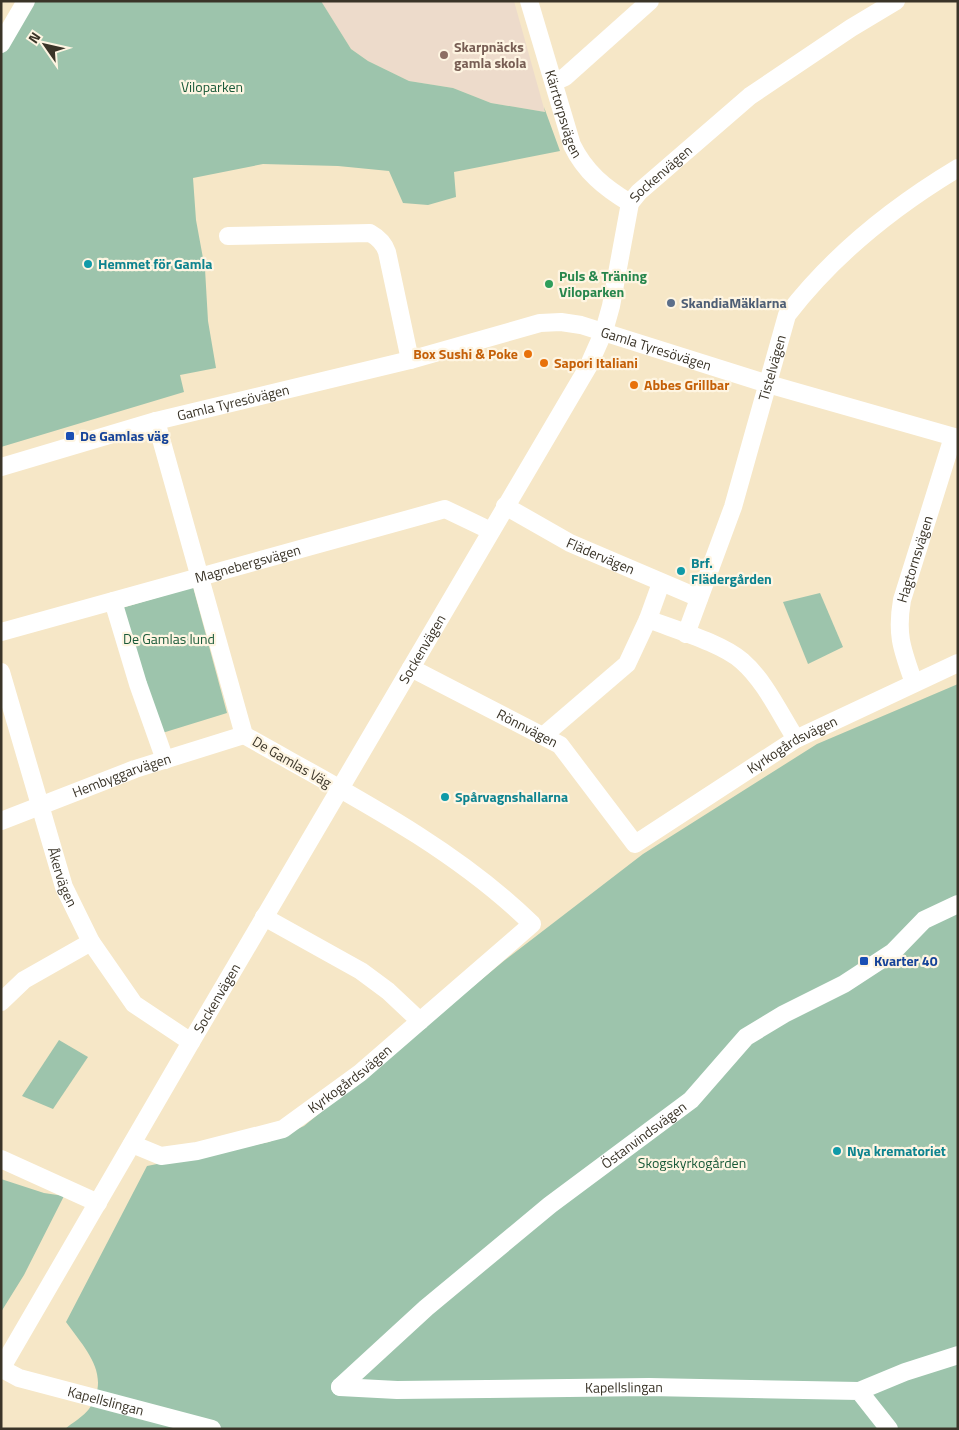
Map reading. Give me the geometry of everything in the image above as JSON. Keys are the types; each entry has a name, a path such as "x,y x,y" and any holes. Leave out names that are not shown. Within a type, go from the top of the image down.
{"street":[{"path":"1,44 26,1"},
{"name":"Kärrtorpsvägen","path":"529,1 572,145 581,164 630,203"},
{"path":"554,82 565,76 650,1"},
{"name":"Sockenvägen","path":"1,1369 339,789 588,368 604,331 630,203 639,192 750,96 851,28 896,1"},
{"name":"Tistelvägen","path":"686,634 733,507 787,315 806,291 841,254 882,221 958,168"},
{"path":"228,236 370,233 376,236 384,244 387,252 410,360"},
{"name":"Gamla Tyresövägen","path":"1,467 156,421 410,360 540,323 561,322 604,331 768,384 955,437"},
{"name":"De Gamlas Väg","path":"156,421 244,735 339,789 462,864 511,903 532,924"},
{"name":"Hagtornsvägen","path":"914,683 899,640 898,623 902,600 955,437"},
{"name":"Flädervägen","path":"505,506 570,543 699,598"},
{"name":"Magnebergsvägen","path":"1,632 445,509 491,531"},
{"path":"543,736 627,664 648,619 661,583"},
{"path":"113,601 138,684 165,760"},
{"path":"648,619 725,650 742,661 761,684 796,739"},
{"name":"Kyrkogårdsvägen","path":"635,844 796,739 958,663"},
{"name":"Rönnvägen","path":"411,668 560,745 635,844"},
{"name":"Åkervägen","path":"1,672 64,887 91,942 134,1004 191,1042"},
{"name":"Hembyggarvägen","path":"1,821 165,760 244,735"},
{"name":"Östanvindsvägen","path":"340,1387 426,1308 550,1205 690,1100 746,1037 784,1014 844,984 893,952 924,920 958,904"},
{"path":"264,917 361,971 388,991 420,1021"},
{"name":"Kyrkogårdsvägen","path":"132,1144 161,1156 197,1151 283,1129 360,1073 532,924"},
{"path":"1,1002 24,980 91,942"},
{"path":"1,1159 98,1203"},
{"path":"889,1429 859,1391 905,1372 958,1354"},
{"name":"Kapellslingan","path":"1,1369 20,1378 212,1429"},
{"name":"Kapellslingan","path":"340,1387 397,1390 611,1387 859,1391"}],"shaded area":[{"name":"Skarpnäcks gamla skola","path":"321,1 514,1 545,112 491,103 453,88 409,81 368,61 351,49"}],"green space":[{"name":"Viloparken","path":"31,1 321,1 351,49 368,61 409,81 453,88 491,103 545,112 544,107 560,151 454,172 456,197 428,205 403,203 389,171 338,166 263,164 193,178 196,220 205,269 208,321 216,368 180,375 184,392 1,447 1,55"},
{"name":"De Gamlas lund","path":"193,587 227,713 159,734 122,608"},
{"path":"820,593 843,647 808,664 783,602"},
{"name":"Skogskyrkogården","path":"958,684 958,1429 65,1429 89,1409 98,1385 94,1363 66,1322 147,1166 269,1142 304,1126 505,960 643,854 817,744"},
{"path":"59,1040 88,1057 53,1109 22,1096"},
{"path":"1,1179 44,1193 64,1196 24,1275 1,1312"}],"place":[{"name":"Skarpnäcks gamla skola","path":"444,55"},
{"name":"Hemmet för Gamla","path":"88,264"},
{"name":"Puls & Träning Viloparken","path":"549,284"},
{"name":"SkandiaMäklarna","path":"671,303"},
{"name":"Box Sushi & Poke","path":"528,354"},
{"name":"Sapori Italiani","path":"544,363"},
{"name":"Abbes Grillbar","path":"634,385"},
{"name":"De Gamlas väg","path":"70,436"},
{"name":"Brf. Flädergården","path":"681,571"},
{"name":"Spårvagnshallarna","path":"445,797"},
{"name":"Kvarter 40","path":"864,961"},
{"name":"Nya krematoriet","path":"837,1151"}]}
